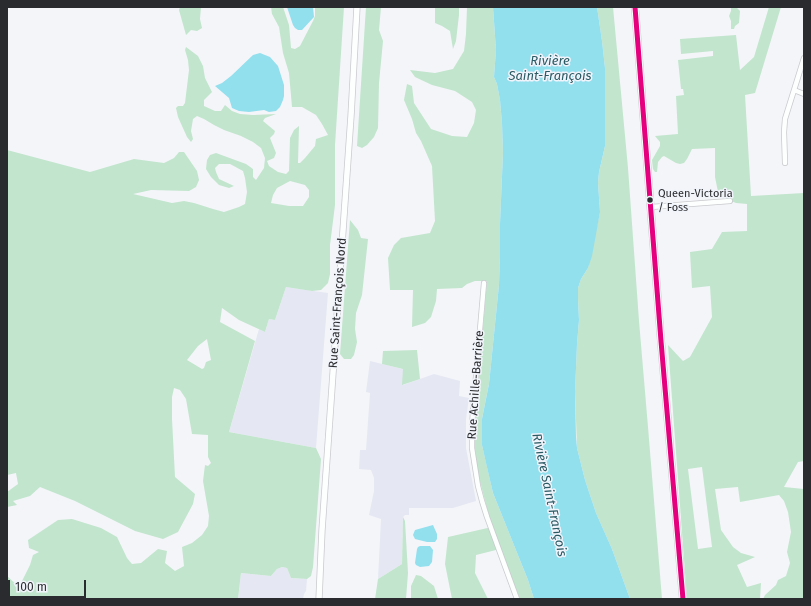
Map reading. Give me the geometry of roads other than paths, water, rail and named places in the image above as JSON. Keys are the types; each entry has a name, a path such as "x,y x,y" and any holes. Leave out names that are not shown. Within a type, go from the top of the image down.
{"main road":[{"path":"635,7 683,599"}],"street":[{"name":"Rue Saint-François Nord","path":"319,599 322,530 351,116 357,7"},
{"path":"785,163 785,119 804,58"},
{"path":"794,90 804,94"},
{"path":"651,207 730,201"},
{"name":"Rue Achille-Barrière","path":"484,284 473,411 472,448 482,501 516,599"}],"water":[{"path":"287,7 313,7 314,17 302,30 298,30 293,25"},
{"name":"Rivière Saint-François","path":"493,7 597,7 605,68 605,146 599,172 598,183 600,212 592,256 578,288 579,320 575,392 576,437 577,448 585,480 596,513 612,549 630,599 534,599 528,580 493,493 486,463 482,445 482,419 489,384 499,285 503,153 500,100 494,77 496,50"},
{"path":"260,53 270,57 278,66 284,85 284,96 280,107 276,111 269,112 264,110 249,112 239,111 232,108 229,98 215,86 231,76 253,55"},
{"path":"433,525 437,534 437,539 435,542 415,539 413,535 415,530"},
{"path":"420,546 430,546 433,550 432,562 429,566 420,567 415,563 417,549"}],"place":[{"name":"Queen-Victoria / Foss","path":"650,200"}]}
